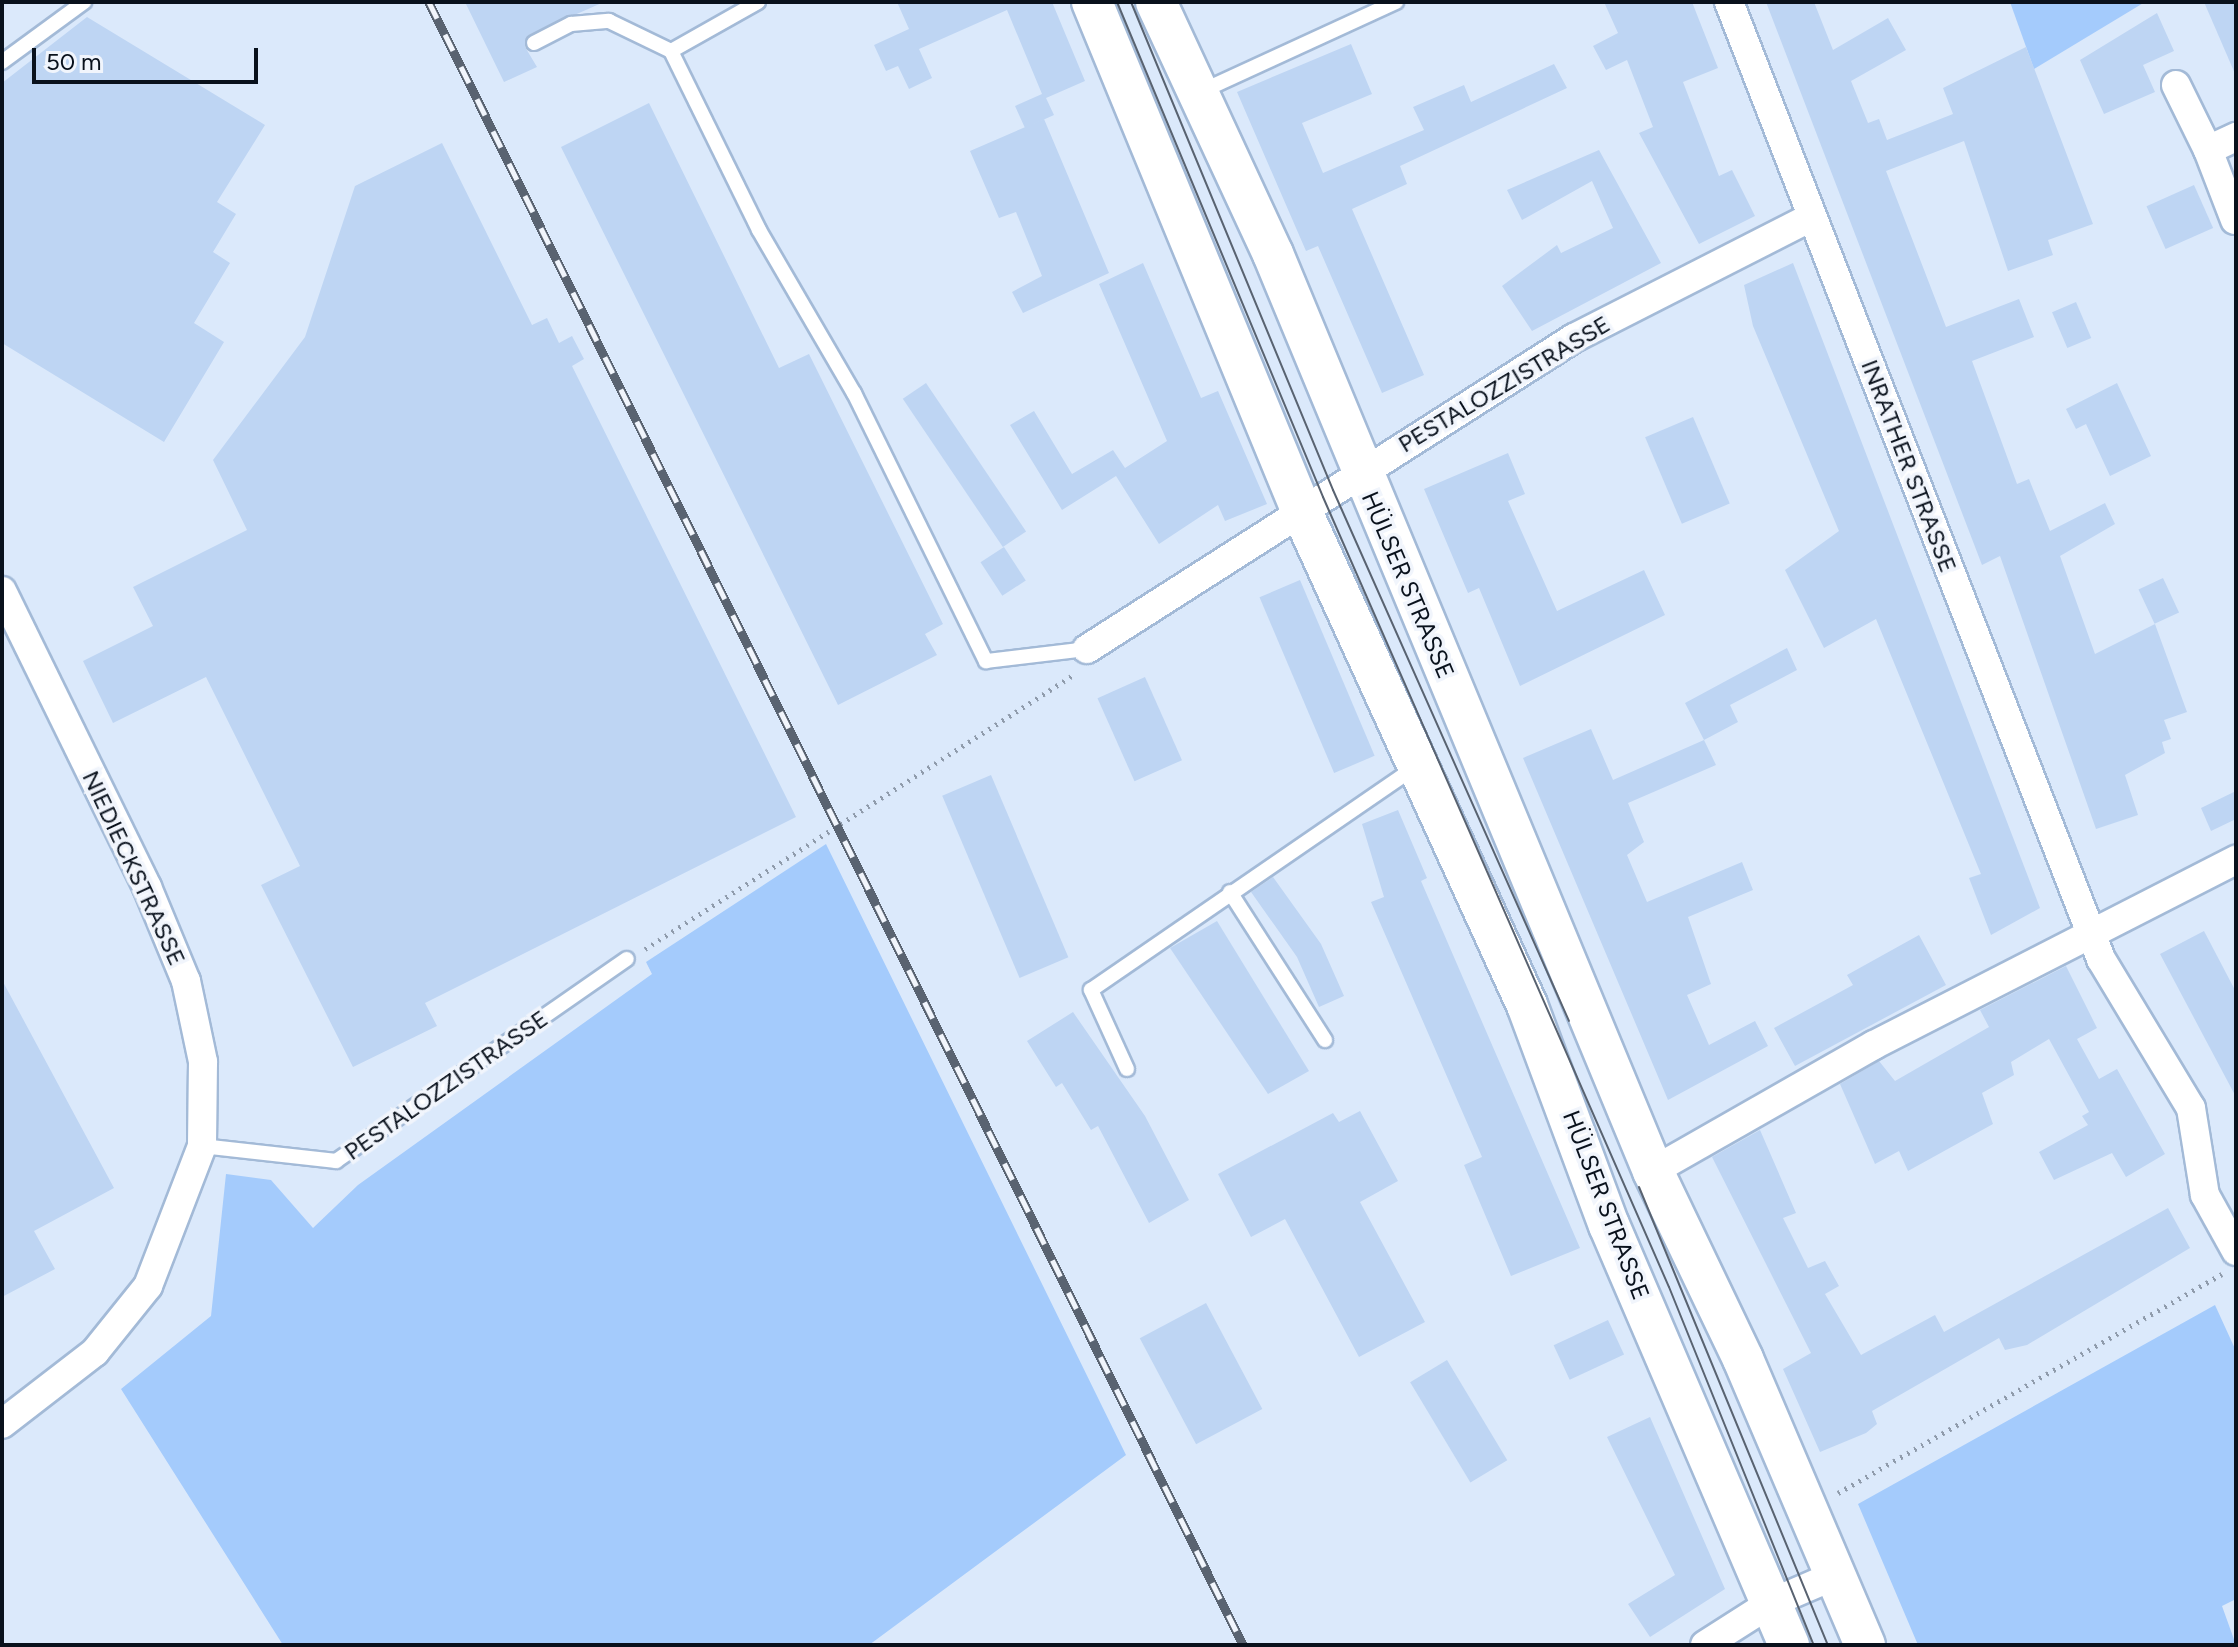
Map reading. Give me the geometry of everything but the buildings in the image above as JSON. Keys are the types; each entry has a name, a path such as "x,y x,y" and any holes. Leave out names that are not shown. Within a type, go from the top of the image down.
{"street":[{"name":"HÜLSER STRASSE","path":"1092,2 1302,512 1527,1005 1609,1225 1789,1645"},
{"name":"HÜLSER STRASSE","path":"1156,2 1273,254 1653,1171 1810,1509 1865,1645"},
{"name":"INRATHER STRASSE","path":"1729,2 2092,929 2101,959 2191,1108 2205,1195 2236,1251"},
{"path":"2176,85 2208,150 2235,220"},
{"path":"2208,150 2236,137"},
{"name":"PESTALOZZISTRASSE","path":"1087,649 1361,471 1574,338 1811,217"},
{"name":"NIEDIECKSTRASSE","path":"2,591 186,981 203,1062 202,1146 148,1286 95,1352 2,1424"},
{"path":"1653,1171 1874,1045 2092,929 2236,860"},
{"path":"1705,1645 1771,1603 1836,1575"}],"lane":[{"path":"2,62 84,2"},
{"path":"671,51 758,2"},
{"path":"1196,93 1396,2"},
{"path":"534,43 571,24 609,21 671,51 759,230 854,393 986,661 1087,649"},
{"path":"1127,1069 1091,990 1418,765"},
{"path":"1230,892 1325,1040"},
{"name":"PESTALOZZISTRASSE","path":"202,1146 336,1161 627,959"}],"path":[{"path":"627,959 1076,674 1087,649"},
{"path":"1810,1509 2236,1266"}],"shaded area":[{"path":"2010,2 2145,2 2034,69"},
{"path":"826,844 1126,1455 869,1645 283,1645 121,1389 211,1316 226,1174 271,1180 313,1228 358,1185 652,974 646,962"},
{"path":"2215,1305 2236,1351 2236,1599 2222,1606 2236,1645 1918,1645 1858,1504"}],"tram line":[{"path":"1117,2 1323,497 1669,1287 1814,1645"},
{"path":"1131,2 1333,490 1569,1021"},
{"path":"1639,1187 1828,1645"}],"railway":[{"path":"429,2 1243,1645"}]}
